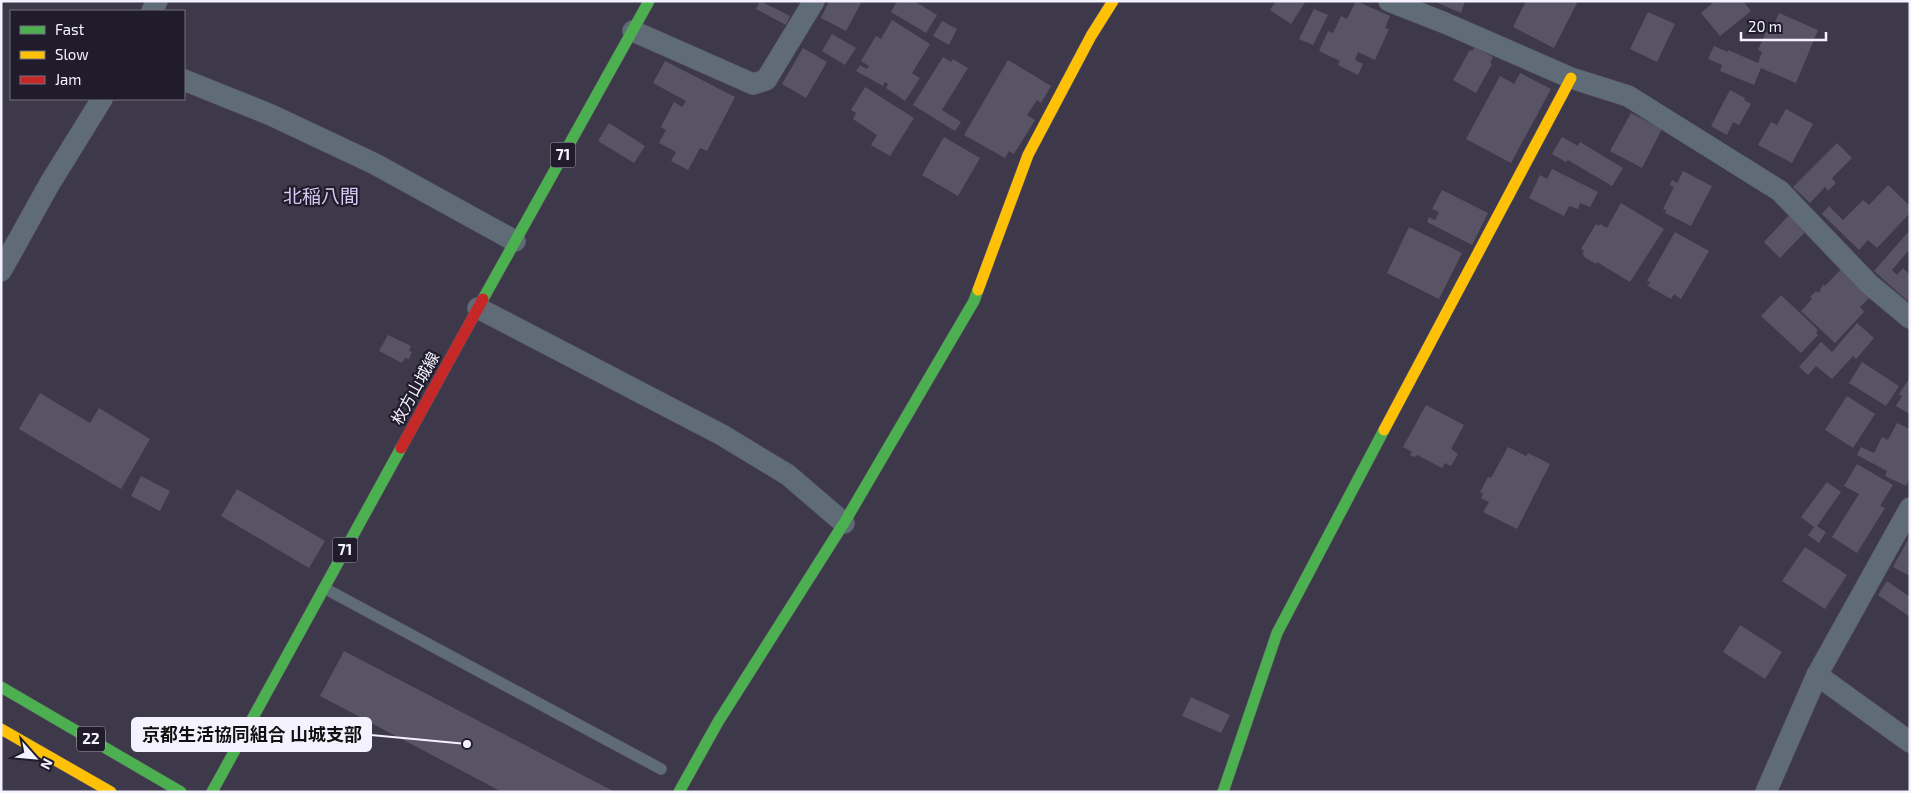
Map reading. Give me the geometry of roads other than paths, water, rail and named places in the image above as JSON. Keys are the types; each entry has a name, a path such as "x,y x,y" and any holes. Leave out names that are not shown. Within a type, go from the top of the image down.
{"street":[{"name":"枚方山城線","path":"212,792 649,1"},
{"path":"633,31 753,84 766,80 814,1"},
{"path":"679,792 718,722 844,523 974,301 1028,155 1090,36 1113,1"},
{"path":"1389,1 1445,23 1571,78 1628,96 1780,191 1870,284 1910,318"},
{"path":"1223,792 1277,633 1571,78"},
{"path":"185,80 271,115 375,164 515,241"},
{"path":"1,271 50,183 101,100"},
{"path":"478,308 722,435 788,475 844,523"},
{"path":"1766,792 1817,675 1852,608 1910,508"},
{"path":"1817,675 1910,742"},
{"name":"22","path":"1,687 181,792"},
{"name":"22","path":"1,729 111,792"}],"lane":[{"path":"324,588 661,769"}],"place":[{"name":"京都生活協同組合 山城支部","path":"467,744"}],"district":[{"name":"北稲八間","path":"321,196"}]}
